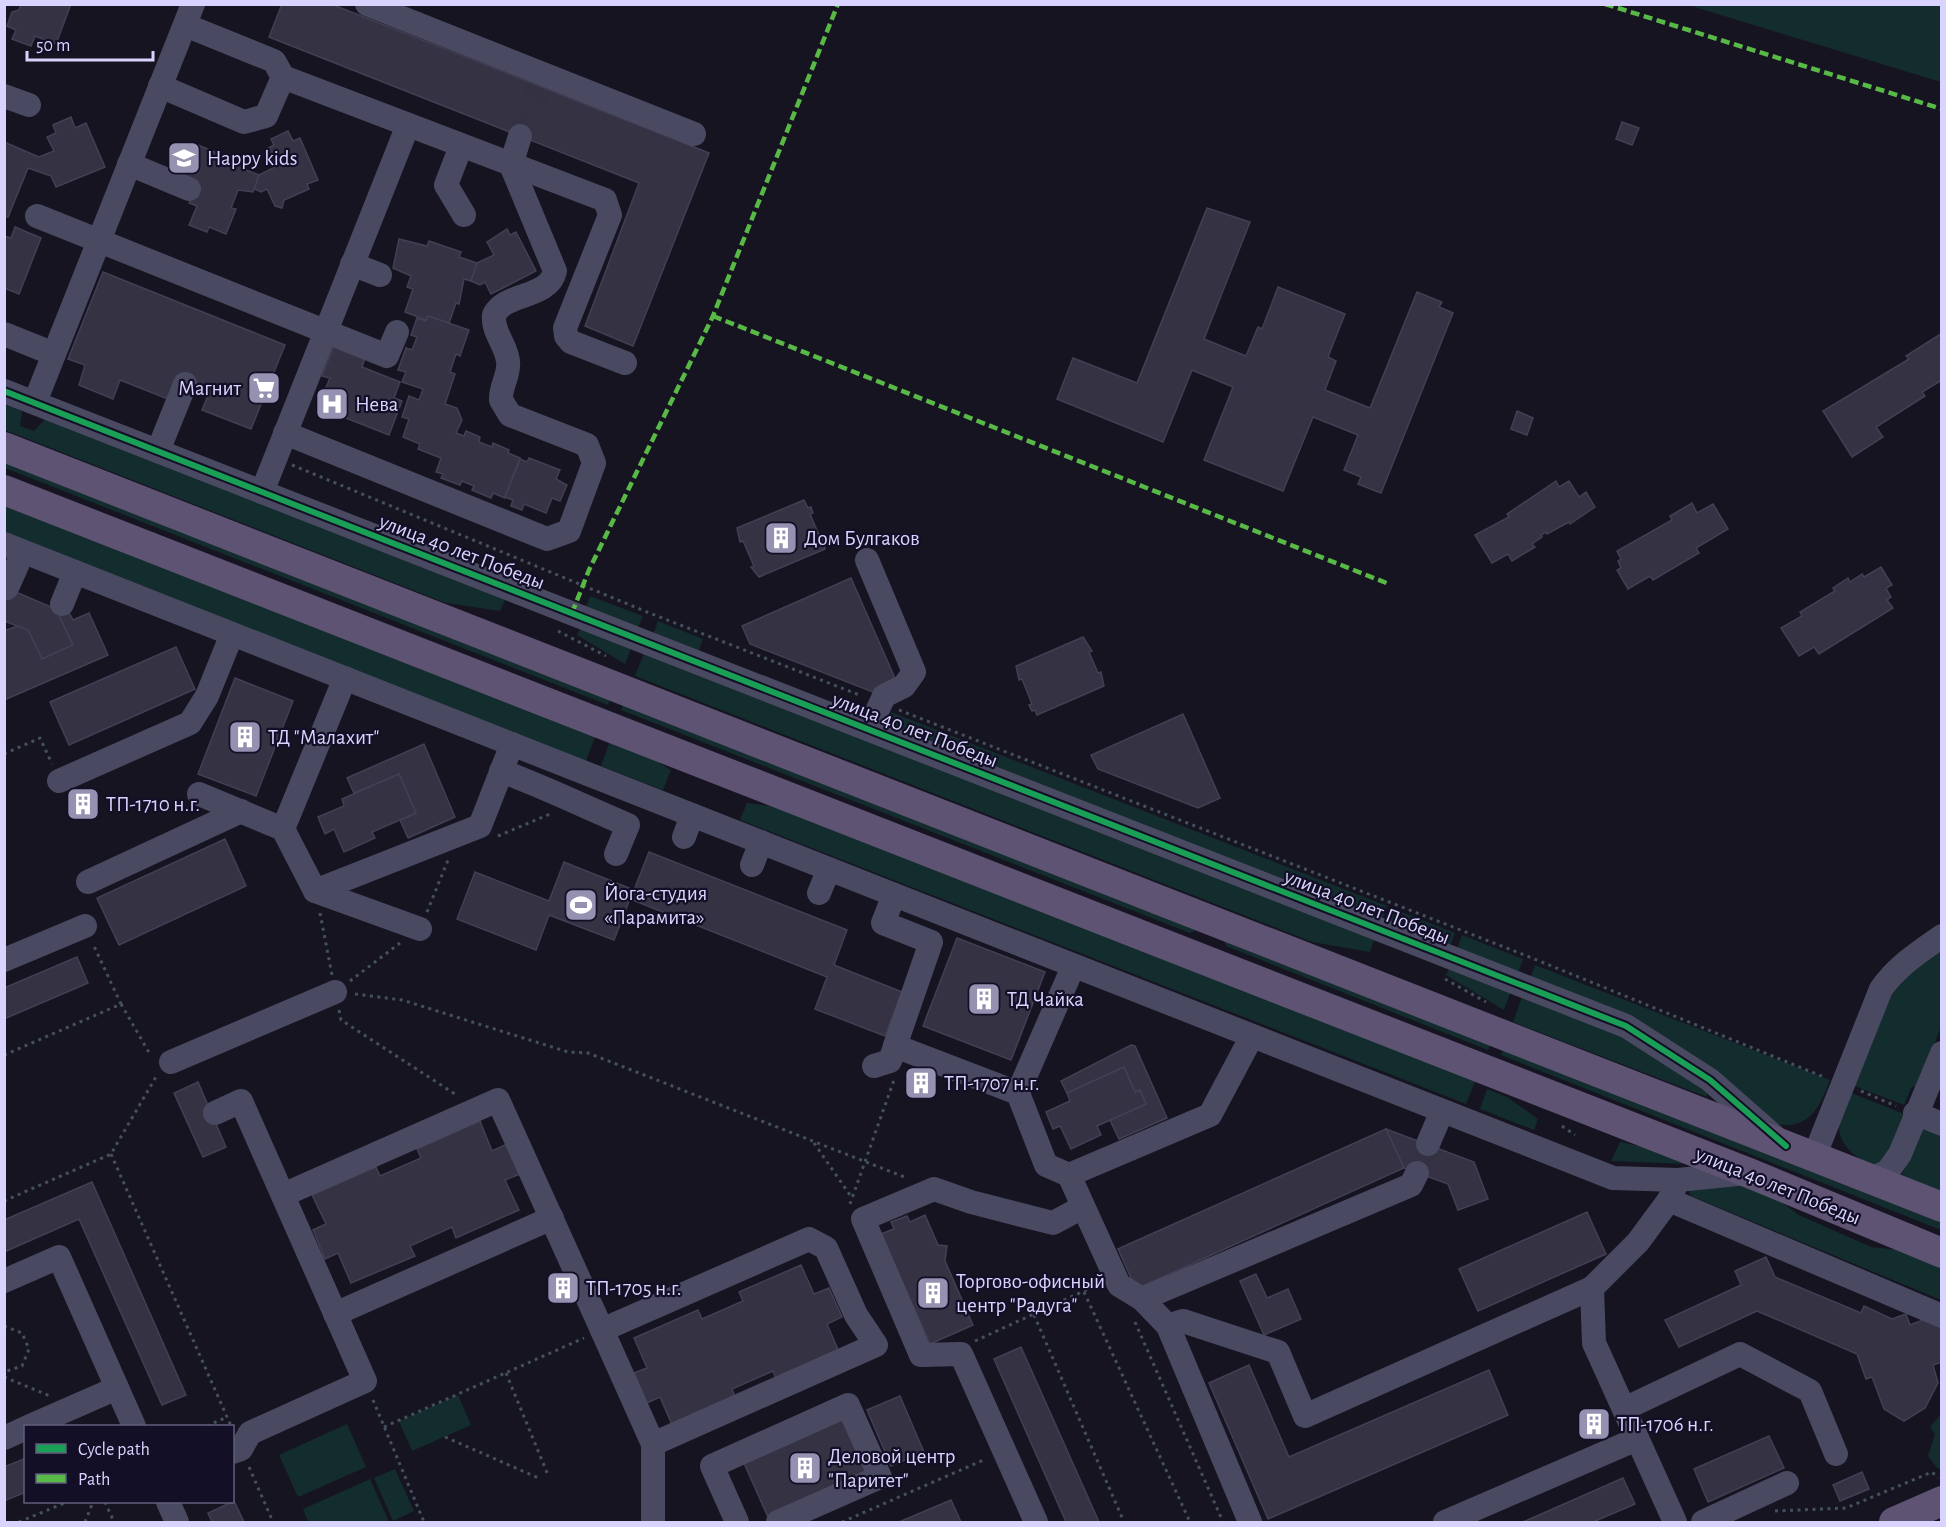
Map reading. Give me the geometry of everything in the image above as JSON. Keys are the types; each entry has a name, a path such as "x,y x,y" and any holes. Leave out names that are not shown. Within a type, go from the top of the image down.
{"main road":[{"name":"улица 40 лет Победы","path":"4,447 1941,1207"},
{"name":"улица 40 лет Победы","path":"4,490 1749,1173 1941,1253"},
{"path":"1196,956 1210,920"},
{"path":"1894,1522 1941,1502"}],"street":[{"path":"367,4 541,81 694,134"},
{"path":"34,402 189,15 274,61 283,77 605,200 610,215 565,328 566,336 571,342 625,363"},
{"path":"160,86 244,122 266,116 283,77"},
{"path":"4,96 29,105"},
{"path":"262,492 408,125"},
{"path":"285,433 548,539 569,531 594,463 587,445 510,415 501,400 500,391 508,370 508,362 506,351 495,327 494,315 503,305 548,284 555,271 510,165 520,136"},
{"path":"461,146 446,185 464,214"},
{"path":"129,164 189,189"},
{"path":"37,216 387,356 397,332"},
{"path":"352,264 380,275"},
{"path":"4,334 54,354"},
{"path":"158,451 185,384"},
{"name":"улица 40 лет Победы","path":"4,390 1626,1026 1710,1080 1786,1146"},
{"path":"7,588 14,548 512,744 688,826 761,842 1073,967 1613,1178 1673,1190 1941,1316"},
{"path":"867,560 914,672 904,686 884,696 869,729"},
{"path":"62,604 75,572"},
{"path":"59,781 190,723 207,696 232,634"},
{"path":"283,829 345,678"},
{"path":"315,891 480,826 512,744"},
{"path":"501,771 555,791 574,803 628,825 616,854"},
{"path":"199,794 283,829 315,891 420,929"},
{"path":"88,882 240,811"},
{"path":"752,865 761,842"},
{"path":"819,893 829,869"},
{"path":"874,1066 890,1061 931,942 883,923 894,895"},
{"path":"4,960 85,926"},
{"path":"1814,1157 1881,989 1905,962 1941,936"},
{"path":"1073,967 1018,1093 1046,1165 1069,1175 1119,1285 1137,1308 1168,1326 1251,1522"},
{"path":"162,1065 335,992"},
{"path":"1069,1175 1210,1115 1252,1036"},
{"path":"895,1046 1018,1093"},
{"path":"1871,1179 1888,1171 1900,1154 1941,1053"},
{"path":"283,1195 498,1100 653,1444 653,1522"},
{"path":"215,1113 241,1101 365,1382 250,1433 237,1450"},
{"path":"1428,1144 1442,1111"},
{"path":"1915,1113 1941,1124"},
{"path":"1137,1308 1411,1185 1417,1173"},
{"path":"1168,1326 1183,1321 1278,1352 1305,1416 1592,1288 1638,1242 1673,1190 1749,1173"},
{"path":"1036,1522 961,1354 921,1355 863,1219 934,1189 971,1202 1053,1223 1083,1207"},
{"path":"335,1314 552,1218"},
{"path":"602,1330 809,1239 826,1248 856,1315 876,1345 653,1444"},
{"path":"4,1281 59,1257 134,1425"},
{"path":"1592,1288 1594,1343 1675,1522"},
{"path":"1624,1408 1740,1354 1810,1391 1836,1454"},
{"path":"32,1425 117,1388"},
{"path":"737,1522 712,1466 848,1405 880,1477 778,1522"},
{"path":"4,1438 24,1429"},
{"path":"1444,1522 1637,1439"},
{"path":"1703,1522 1787,1483"},
{"path":"168,1503 177,1522"}],"path":[{"path":"275,458 647,612 1527,956 1915,1113"},
{"path":"553,629 616,661"},
{"path":"4,754 40,738 59,781"},
{"path":"491,839 574,803"},
{"path":"335,992 420,929 450,855"},
{"path":"315,891 341,1020 477,1109"},
{"path":"4,1201 111,1154 162,1065 121,1004 85,926"},
{"path":"1435,975 1495,1007"},
{"path":"335,992 402,1000 568,1052 588,1053 934,1189"},
{"path":"4,1055 121,1004"},
{"path":"848,1209 894,1081"},
{"path":"813,1142 852,1198"},
{"path":"111,1154 230,1425"},
{"path":"966,1346 1115,1277"},
{"path":"1084,1292 1190,1522"},
{"path":"1137,1308 1223,1522"},
{"path":"1034,1314 1124,1522"},
{"path":"4,1326 22,1333 29,1349 22,1366 4,1372"},
{"path":"384,1427 602,1330"},
{"path":"506,1373 548,1475"},
{"path":"4,1377 74,1407"},
{"path":"365,1382 424,1522"},
{"path":"210,1425 227,1418"},
{"path":"445,1437 542,1479"},
{"path":"237,1450 273,1522"},
{"path":"842,1522 1005,1451"},
{"path":"1749,1501 1775,1511 1846,1508 1932,1472 1941,1482"},
{"path":"19,1522 65,1503"},
{"path":"85,1522 93,1503"},
{"path":"105,1503 114,1522"}],"green space":[{"path":"1688,5 1941,5 1941,82"},
{"path":"4,398 22,412 20,426 34,431 45,419 506,598 500,611 446,603 5,430"},
{"path":"4,460 611,697 608,705 5,468"},
{"path":"4,499 597,732 586,761 5,532"},
{"path":"590,596 643,616 637,630 585,610"},
{"path":"658,621 703,639 698,653 653,635"},
{"path":"581,626 632,646 625,664 577,635"},
{"path":"645,651 1375,937 1370,952 1312,942 635,676"},
{"path":"624,702 1195,929 1195,931 1190,933 621,710"},
{"path":"891,712 1387,906 1382,920 886,725"},
{"path":"611,738 632,746 671,770 663,790 601,766"},
{"path":"747,803 792,809 1477,1076 1466,1104 740,820"},
{"path":"1394,909 1455,933 1450,946 1388,923"},
{"path":"1462,935 1523,959 1518,973 1457,949"},
{"path":"1224,941 1492,1041 1488,1050 1226,946"},
{"path":"1941,948 1941,1027 1918,1088 1912,1086 1904,1105 1852,1085 1896,984"},
{"path":"1535,965 1830,1080 1826,1090 1818,1107 1806,1120 1788,1125 1777,1124 1530,979"},
{"path":"1450,967 1511,991 1504,1010 1446,975"},
{"path":"1523,994 1644,1045 1707,1093 1707,1097 1513,1022"},
{"path":"1504,1047 1941,1222 1941,1230 1501,1055"},
{"path":"1487,1089 1507,1097 1538,1119 1534,1130 1480,1109"},
{"path":"1849,1092 1909,1116 1892,1155 1876,1167 1851,1152 1842,1140 1839,1121"},
{"path":"1923,1122 1941,1129 1941,1193 1901,1177"},
{"path":"1620,1142 1667,1152 1687,1164 1611,1161"},
{"path":"1735,1179 1769,1193 1799,1215 1871,1247 1917,1252 1941,1262 1941,1300 1691,1196 1688,1189"},
{"path":"458,1395 471,1425 412,1451 399,1421"},
{"path":"1941,1414 1941,1470 1928,1456 1935,1434 1930,1427"},
{"path":"347,1424 366,1467 298,1497 279,1455"},
{"path":"395,1469 414,1511 393,1521 374,1478"},
{"path":"370,1479 389,1522 308,1522 303,1509"}],"building":[{"path":"21,4 71,4 56,44 35,36 31,46 12,39 16,30 7,26 12,12 19,10"},
{"path":"282,4 331,4 709,153 633,346 585,326 639,183 269,37"},
{"path":"71,117 75,128 86,123 105,167 56,187 51,176 28,168 8,217 4,216 4,142 39,157 54,151 47,137 56,133 53,125"},
{"path":"1622,122 1639,128 1632,145 1616,139"},
{"path":"288,131 293,141 300,138 318,180 307,184 309,189 284,200 282,208 275,206 267,189 261,192 254,189 259,175 275,167 266,149 274,145 271,139"},
{"path":"198,145 245,165 244,169 259,175 253,192 238,190 231,208 236,209 226,234 209,227 207,232 189,225 197,206 189,203 197,184 174,175 178,165 173,163 178,149 183,151 185,146 196,150"},
{"path":"1207,208 1250,222 1204,339 1246,356 1258,327 1262,329 1278,287 1345,314 1328,357 1336,361 1325,390 1370,408 1417,292 1442,302 1439,307 1453,313 1381,493 1358,484 1361,477 1344,470 1358,435 1313,417 1283,491 1204,460 1233,387 1192,370 1163,442 1057,399 1073,358 1137,383"},
{"path":"15,227 41,238 19,294 4,288 4,236 11,238"},
{"path":"507,229 510,235 516,232 536,271 491,294 485,282 480,285 471,281 477,263 494,255 487,242"},
{"path":"399,239 427,246 429,241 461,252 459,257 477,263 471,281 464,279 459,304 456,303 449,323 428,316 426,320 405,312 413,289 407,287 411,276 393,268"},
{"path":"103,272 285,345 251,429 202,410 209,393 176,380 168,399 120,380 113,399 79,385 85,365 68,359"},
{"path":"428,316 469,330 460,356 456,354 450,372 455,374 445,404 457,408 462,420 456,433 464,436 466,431 480,437 479,442 492,447 493,443 520,458 505,498 493,493 491,498 472,490 474,486 462,481 460,485 441,478 443,474 436,472 441,458 418,449 420,444 403,437 409,419 402,417 409,396 419,400 423,389 402,382 406,372 398,370 406,348 412,350 417,337 411,335 417,318 426,321"},
{"path":"1942,333 1942,380 1922,392 1925,396 1876,427 1883,437 1852,457 1823,411 1909,359 1906,356"},
{"path":"335,343 366,355 362,367 400,382 394,398 402,401 389,435 318,407 330,378 322,376"},
{"path":"1517,411 1533,418 1527,435 1511,429"},
{"path":"529,458 560,470 556,479 567,485 560,501 552,498 546,513 524,504 522,510 511,506 513,500 505,497 520,459 527,462"},
{"path":"1556,481 1559,487 1569,481 1579,497 1586,492 1595,507 1570,524 1569,522 1541,535 1542,537 1532,544 1535,547 1512,561 1508,554 1492,563 1475,535 1509,517 1507,514"},
{"name":"Дом Булгаков","path":"804,500 808,508 811,507 813,513 810,514 819,535 822,534 825,549 759,577 751,567 754,566 743,541 740,542 737,528"},
{"path":"1692,503 1697,513 1713,504 1728,529 1696,548 1699,553 1653,580 1650,576 1628,589 1617,570 1621,568 1618,561 1621,559 1617,551 1672,520 1670,516"},
{"path":"1881,567 1892,585 1886,588 1891,597 1887,600 1893,608 1819,654 1814,647 1799,656 1781,628 1802,616 1800,612 1835,591 1833,588 1848,578 1850,582 1862,574 1864,577"},
{"path":"851,578 898,685 878,694 750,644 742,626"},
{"path":"4,587 56,609 73,645 42,659 28,630 4,621"},
{"path":"65,605 73,620 89,613 108,655 4,700 4,631 17,626 28,630 42,659 73,645 56,609"},
{"path":"1083,637 1092,651 1089,652 1098,673 1101,672 1104,686 1037,715 1029,705 1032,704 1022,679 1019,680 1016,666"},
{"path":"176,647 195,689 69,745 50,702"},
{"name":"ТД \"Малахит\"","path":"235,678 293,701 256,796 198,774"},
{"path":"1183,714 1220,798 1198,808 1098,769 1091,755"},
{"path":"424,744 455,817 408,838 400,820 416,813 399,774 354,793 347,778"},
{"path":"399,774 416,813 372,832 375,838 344,852 334,829 325,834 318,817 344,806 342,799"},
{"name":"ТП-1710 н.г.","path":"91,792 97,806 74,816 68,802"},
{"path":"225,839 246,886 119,945 97,898"},
{"path":"649,852 847,930 834,965 902,992 885,1036 815,1009 827,977 630,899 614,940 549,915 536,950 457,919 475,872 549,901 564,862 634,890"},
{"name":"ТД Чайка","path":"957,938 1045,972 1011,1060 923,1026"},
{"path":"77,957 88,983 4,1019 4,988"},
{"path":"1131,1045 1135,1046 1167,1118 1119,1139 1110,1120 1146,1104 1140,1090 1135,1092 1124,1067 1067,1093 1061,1081"},
{"path":"1124,1067 1135,1092 1140,1090 1146,1104 1097,1126 1101,1135 1071,1149 1060,1126 1053,1129 1046,1112 1070,1101 1067,1093"},
{"name":"ТП-1707 н.г.","path":"913,1072 935,1081 930,1094 907,1085"},
{"path":"198,1082 226,1147 203,1157 174,1093"},
{"path":"480,1121 492,1151 507,1144 520,1174 505,1180 519,1210 456,1238 452,1227 410,1246 415,1256 351,1283 338,1253 325,1259 313,1230 326,1224 312,1195 376,1167 380,1176 421,1158 417,1149"},
{"path":"1386,1129 1474,1162 1488,1199 1458,1210 1448,1184 1404,1168"},
{"path":"1386,1129 1404,1168 1136,1289 1118,1249"},
{"path":"92,1182 186,1395 162,1405 79,1219 4,1252 4,1220"},
{"path":"1587,1212 1606,1254 1478,1311 1459,1269"},
{"name":"Торгово-офисный центр \"Радуга\"","path":"925,1215 938,1245 947,1246 945,1261 973,1325 930,1344 881,1234 894,1229 891,1222 907,1216 910,1222"},
{"path":"1766,1257 1775,1277 1861,1313 1864,1306 1892,1319 1906,1314 1910,1325 1928,1318 1942,1324 1942,1362 1933,1365 1938,1383 1925,1408 1904,1421 1884,1409 1872,1377 1866,1379 1857,1354 1757,1311 1679,1347 1665,1320 1741,1285 1735,1271"},
{"path":"801,1265 814,1294 829,1288 842,1317 827,1324 840,1354 777,1381 773,1371 732,1389 736,1399 673,1427 660,1397 647,1403 634,1373 647,1368 634,1338 698,1310 702,1319 743,1301 739,1292"},
{"name":"ТП-1705 н.г.","path":"565,1273 575,1296 562,1302 552,1279"},
{"path":"1256,1274 1267,1298 1288,1289 1301,1319 1264,1335 1240,1281"},
{"path":"1021,1347 1099,1522 1066,1522 994,1359"},
{"path":"1249,1365 1289,1457 1489,1370 1508,1415 1268,1519 1209,1383"},
{"path":"900,1396 924,1452 891,1466 867,1410"},
{"name":"ТП-1706 н.г.","path":"1602,1412 1608,1425 1585,1435 1579,1422"},
{"name":"Деловой центр \"Паритет\"","path":"841,1418 867,1475 768,1517 743,1461"},
{"path":"1769,1436 1784,1468 1708,1502 1694,1469"},
{"path":"24,1459 24,1493 4,1501 4,1467"},
{"path":"1862,1472 1869,1489 1840,1501 1833,1485"},
{"path":"1623,1478 1635,1504 1593,1522 1523,1522"},
{"path":"951,1500 961,1522 899,1522"},
{"path":"234,1501 244,1522 212,1522 208,1513 234,1503"}],"tunnel":[{"path":"520,136 539,87"},
{"path":"1417,1173 1428,1144"}],"marked path":[{"path":"572,613 589,570 713,316 838,4"},
{"path":"1605,4 1942,109"},
{"path":"713,316 1389,584"}],"cycle path":[{"path":"4,391 1626,1026 1710,1080 1786,1146"}],"place":[{"name":"Happy kids","path":"184,158"},
{"name":"Магнит","path":"264,388"},
{"name":"Нева","path":"332,404"},
{"name":"Дом Булгаков","path":"781,538"},
{"name":"ТД \"Малахит\"","path":"245,737"},
{"name":"ТП-1710 н.г.","path":"83,804"},
{"name":"Йога-студия «Парамита»","path":"581,905"},
{"name":"ТД Чайка","path":"984,999"},
{"name":"ТП-1707 н.г.","path":"921,1083"},
{"name":"ТП-1705 н.г.","path":"563,1288"},
{"name":"Торгово-офисный центр \"Радуга\"","path":"933,1293"},
{"name":"ТП-1706 н.г.","path":"1594,1424"},
{"name":"Деловой центр \"Паритет\"","path":"805,1468"}]}
